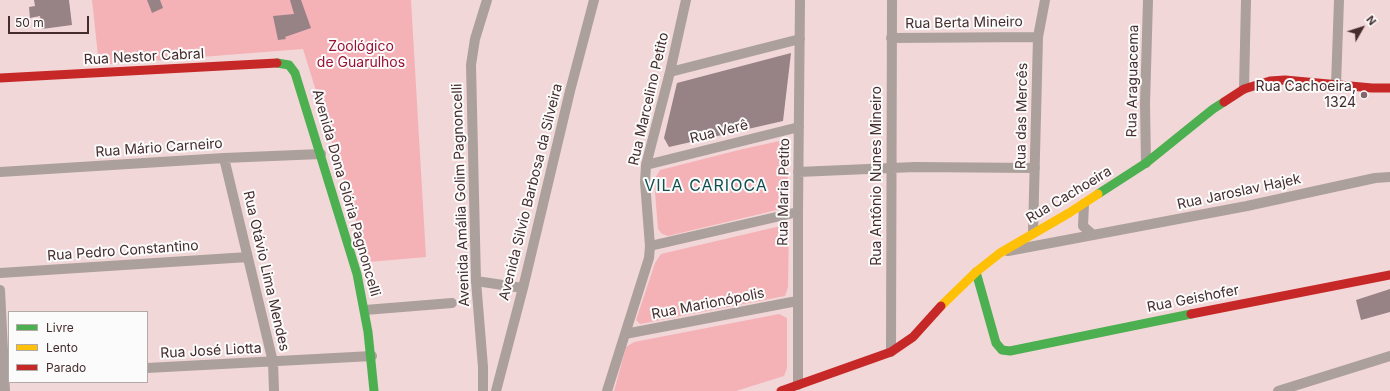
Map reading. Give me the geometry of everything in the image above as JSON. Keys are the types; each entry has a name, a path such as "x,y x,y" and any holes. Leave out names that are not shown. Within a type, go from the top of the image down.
{"street":[{"name":"Avenida Amália Golim Pagnoncelli","path":"483,391 483,367 476,281 471,65 472,50 487,0"},
{"name":"Avenida Silvio Barbosa da Silveira","path":"496,391 594,0"},
{"name":"Rua Marcelino Petito","path":"607,391 649,258 650,246 645,182 646,165 670,72 686,0"},
{"name":"Rua Maria Petito","path":"798,385 797,301 800,0"},
{"name":"Rua Antônio Nunes Mineiro","path":"891,352 892,0"},
{"name":"Rua das Mercês","path":"1033,233 1038,37 1045,0"},
{"name":"Rua Araguacema","path":"1146,163 1145,104 1148,0"},
{"path":"1244,89 1246,0"},
{"path":"1336,86 1339,0"},
{"name":"Rua Berta Mineiro","path":"891,38 1038,37"},
{"path":"670,72 800,40"},
{"name":"Rua Nestor Cabral","path":"0,78 281,63 290,65"},
{"name":"Avenida Dona Glória Pagnoncelli","path":"290,65 294,70 358,274 372,356 374,391"},
{"name":"Rua Cachoeira","path":"781,391 891,352 913,337 948,298 976,272 1000,253 1033,233 1057,221 1146,163 1228,98 1244,89 1270,81 1284,80 1336,86 1390,88"},
{"name":"Rua Verê","path":"646,165 799,127"},
{"name":"Rua Mário Carneiro","path":"0,172 224,158 320,154"},
{"name":"Rua Otávio Lima Mendes","path":"224,158 273,362 274,391"},
{"path":"798,172 915,167 1035,168"},
{"name":"Rua Jaroslav Hajek","path":"1000,253 1247,206 1375,178 1390,177"},
{"path":"1084,204 1083,226 1093,235"},
{"path":"650,246 798,212"},
{"name":"Rua Pedro Constantino","path":"0,273 248,257"},
{"name":"Rua Geishofer","path":"976,272 996,343 1002,350 1010,351 1390,275"},
{"path":"476,281 523,288"},
{"path":"0,290 6,391"},
{"name":"Rua Marionópolis","path":"625,334 797,301"},
{"path":"365,310 452,303"},
{"name":"Rua José Liotta","path":"148,368 372,356"},
{"path":"1278,391 1390,356"}],"green space":[{"name":"Zoológico de Guarulhos","path":"92,0 411,0 426,257 369,262 303,49 99,65"},
{"path":"784,140 787,144 788,199 781,209 668,236 662,234 658,229 654,180 660,170"},
{"path":"789,224 788,287 785,296 640,324 636,320 655,263 661,254"},
{"path":"779,314 787,318 787,368 784,376 736,391 614,391 626,347 634,342"}],"building":[{"path":"34,0 69,0 72,25 42,29 40,16 30,18 29,7 35,6"},
{"path":"147,0 160,0 163,8 152,13"},
{"path":"290,0 301,0 311,28 285,37 286,39 278,40 273,16 294,14"},
{"path":"791,53 783,121 669,147 664,138 677,83"},
{"path":"1390,289 1390,312 1361,320 1356,300"}],"traffic: fast":[{"path":"277,63 289,65 295,73 357,274 368,332 374,391"},
{"path":"1098,194 1146,163 1213,109 1224,102"},
{"path":"976,272 996,343 1002,350 1010,351 1191,314"}],"traffic: slow":[{"path":"941,306 976,272 1000,253 1069,213 1098,194"}],"traffic: jam":[{"path":"0,78 277,63"},
{"path":"1224,102 1244,89 1270,81 1285,80 1372,88 1390,88"},
{"path":"1191,314 1390,275"},
{"path":"781,391 891,352 913,337 941,306"}],"place":[{"name":"Rua Cachoeira, 1324","path":"1364,95"}],"district":[{"name":"VILA CARIOCA","path":"706,186"}]}
